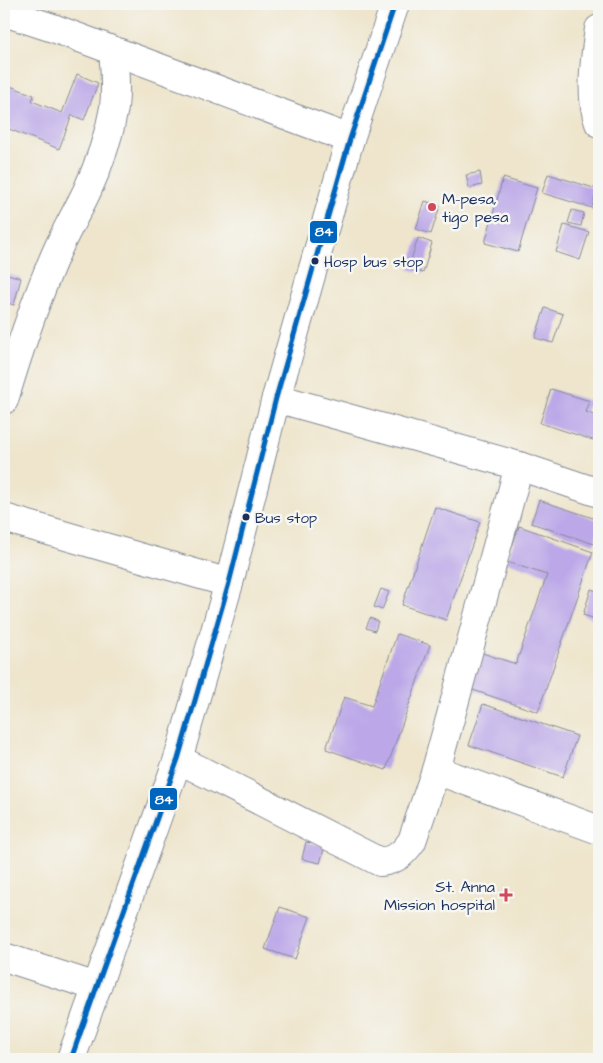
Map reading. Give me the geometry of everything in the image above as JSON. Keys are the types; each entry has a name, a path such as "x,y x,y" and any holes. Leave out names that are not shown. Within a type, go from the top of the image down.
{"main road":[{"path":"71,1059 178,759 229,583 276,398 350,139 395,4"},
{"path":"4,12 54,28 350,139"},
{"path":"599,29 594,72 595,112 599,122"},
{"path":"4,400 22,341 44,283 60,244 99,163 114,107 115,72 113,51"},
{"path":"276,398 519,466 599,493"},
{"path":"178,759 380,862 398,856 406,850 412,841 436,770 519,466"},
{"path":"4,518 229,583"},
{"path":"436,770 599,830"},
{"path":"4,957 97,988"}],"building":[{"path":"77,74 98,83 84,120 72,115 59,149 4,127 4,103 10,86 34,95 32,101 62,113"},
{"path":"480,172 482,185 469,188 466,175"},
{"path":"548,174 597,189 592,208 542,193"},
{"path":"503,178 537,188 518,252 485,243"},
{"path":"425,201 440,206 431,234 416,229"},
{"path":"572,210 584,213 581,226 568,223"},
{"path":"564,225 589,232 580,260 556,252"},
{"path":"418,238 432,243 423,273 408,269"},
{"path":"4,273 21,278 14,305 4,302"},
{"path":"545,308 563,314 553,343 535,338"},
{"path":"551,389 590,401 586,412 599,417 599,442 540,423"},
{"path":"539,500 599,520 599,528 594,544 531,523"},
{"path":"435,507 480,522 446,620 402,605"},
{"path":"519,526 593,552 538,712 464,687 476,651 516,664 547,575 507,562"},
{"path":"381,589 389,592 382,610 374,607"},
{"path":"591,589 599,592 599,620 583,615"},
{"path":"370,618 378,621 375,631 366,628"},
{"path":"397,634 430,645 386,770 326,749 344,697 372,706"},
{"path":"483,704 577,736 563,777 469,745"},
{"path":"306,842 325,846 320,863 302,859"},
{"path":"280,907 310,917 295,959 265,949"}],"transit line":[{"name":"84","path":"71,1059 178,759 229,583 276,398 350,139 395,4"}],"place":[{"name":"M-pesa, tigo pesa","path":"432,207"},
{"name":"Hosp bus stop","path":"315,261"},
{"name":"Bus stop","path":"246,517"},
{"name":"St. Anna Mission hospital","path":"506,895"}]}
